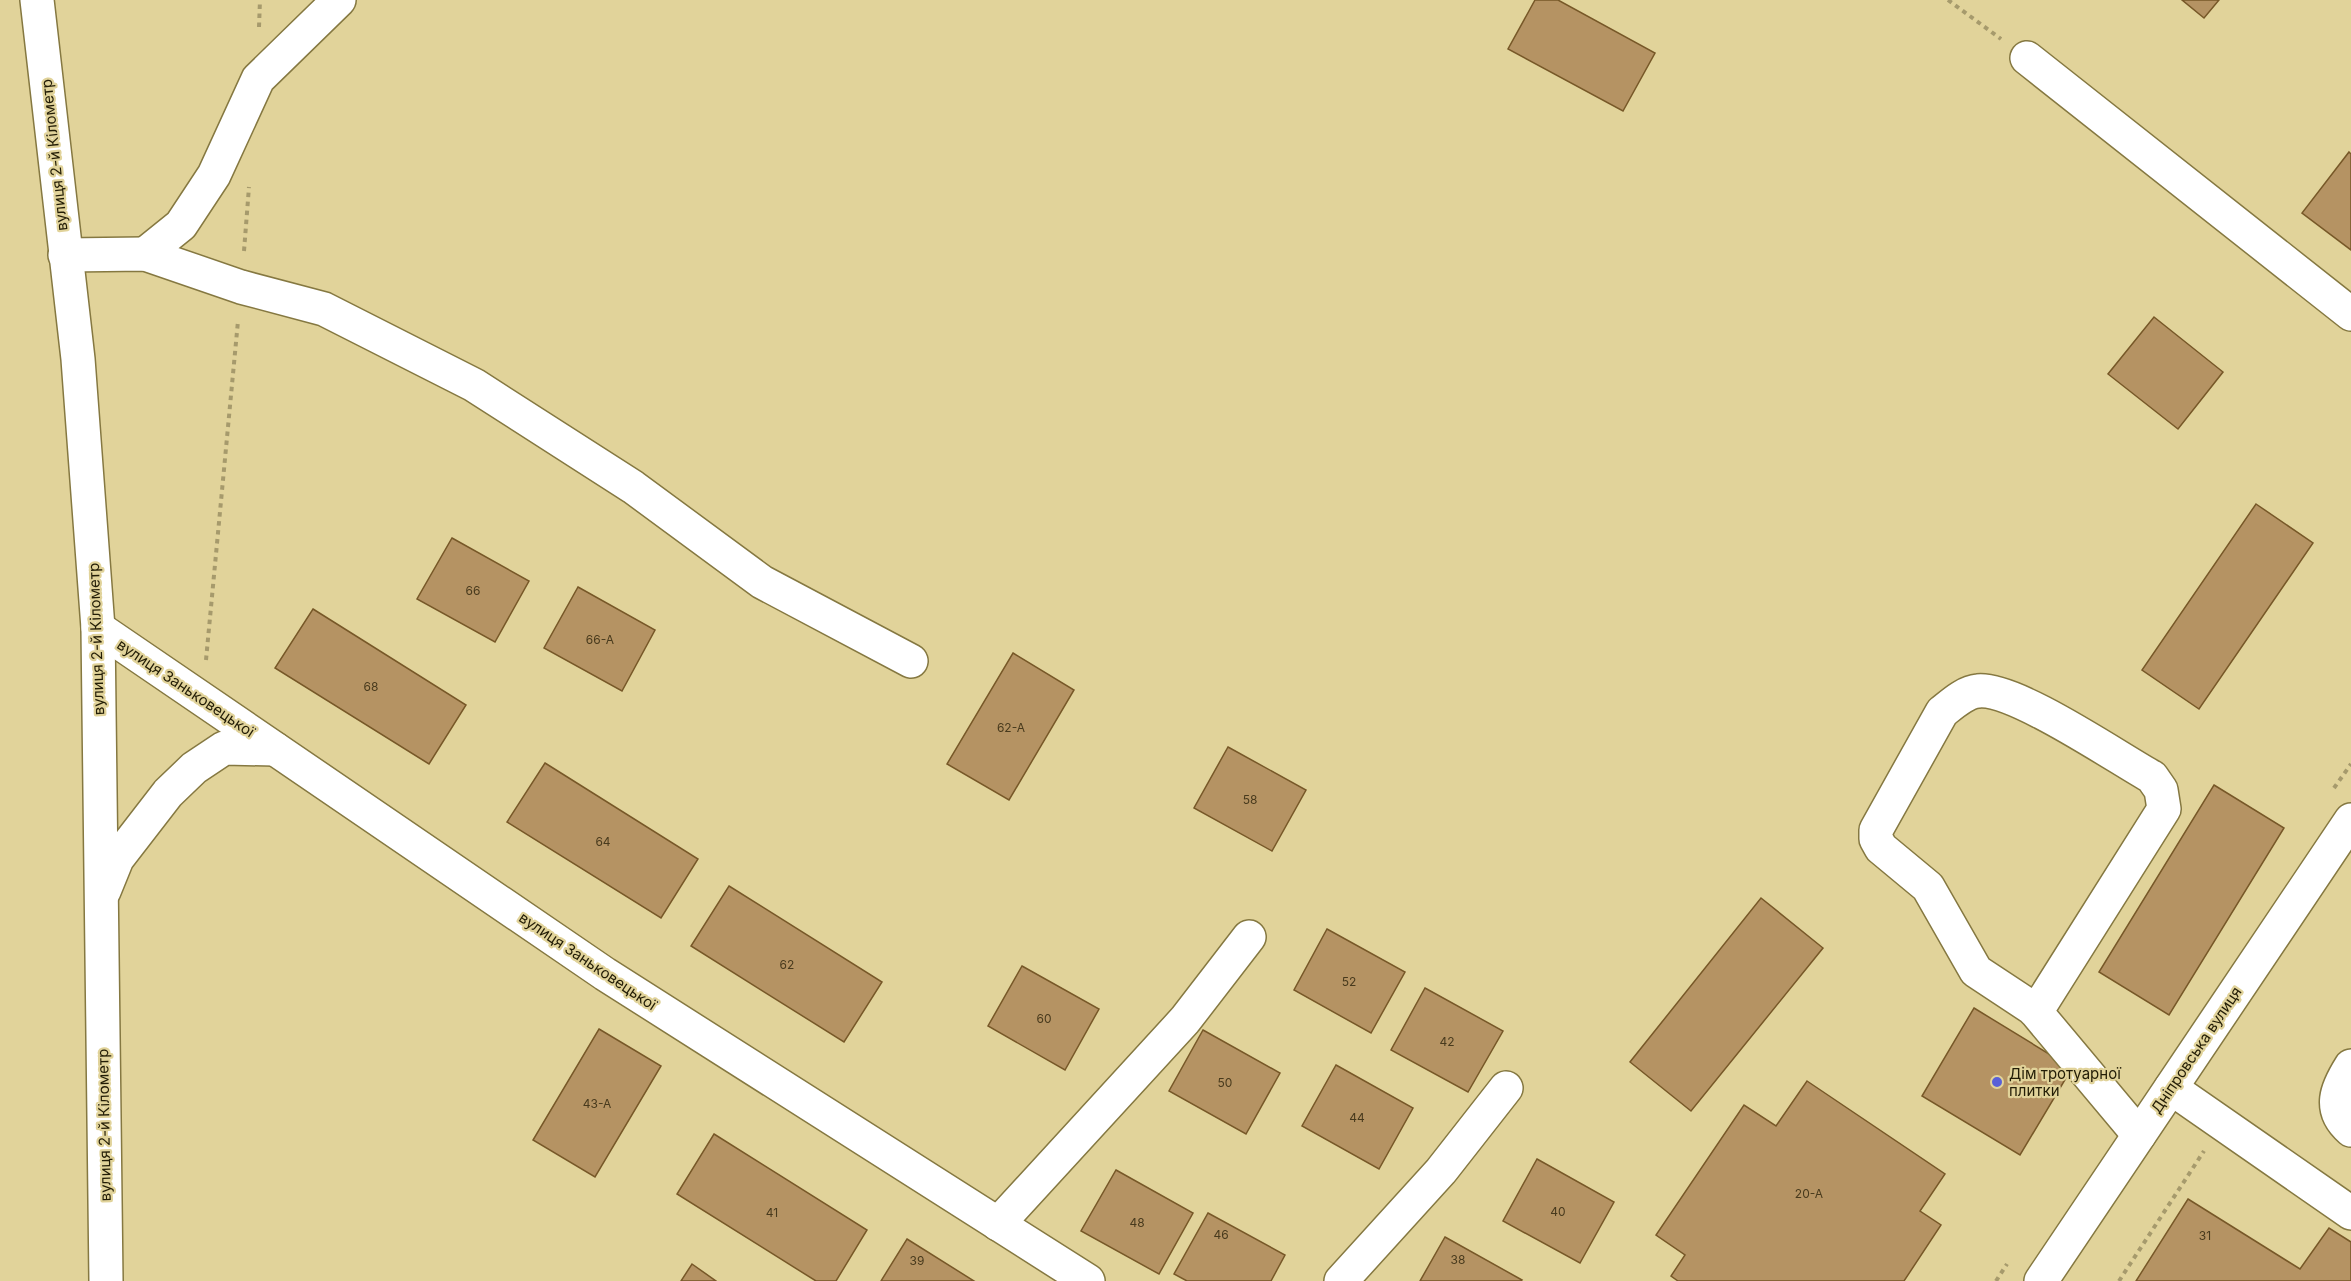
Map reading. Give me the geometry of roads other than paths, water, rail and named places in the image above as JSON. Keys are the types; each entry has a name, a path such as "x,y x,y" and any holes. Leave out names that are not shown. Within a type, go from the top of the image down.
{"street":[{"name":"вулиця 2-й Кілометр","path":"37,0 78,359 98,628 106,1281"},
{"path":"145,254 181,225 214,175 258,79 339,0"},
{"path":"2027,58 2351,314"},
{"path":"65,255 145,254 241,287 324,309 474,385 633,487 762,582 911,661"},
{"name":"вулиця Заньковецької","path":"98,628 605,974 1088,1281"},
{"path":"2036,1012 2164,809 2161,790 2152,777 2035,710 2006,696 1978,691 1955,701 1942,712 1876,830 1876,839 1881,848 1928,887 1976,971 2036,1012 2139,1135"},
{"path":"101,899 117,859 168,793 194,768 224,748 275,749"},
{"name":"Дніпровська вулиця","path":"2041,1281 2351,820"},
{"path":"998,1224 1185,1020 1250,937"},
{"path":"2351,1066 2337,1087 2337,1106 2345,1125 2351,1130"},
{"path":"1341,1281 1441,1171 1506,1088"},
{"path":"2171,1088 2351,1213"}],"place":[{"name":"Дім тротуарної плитки","path":"1997,1082"}]}
